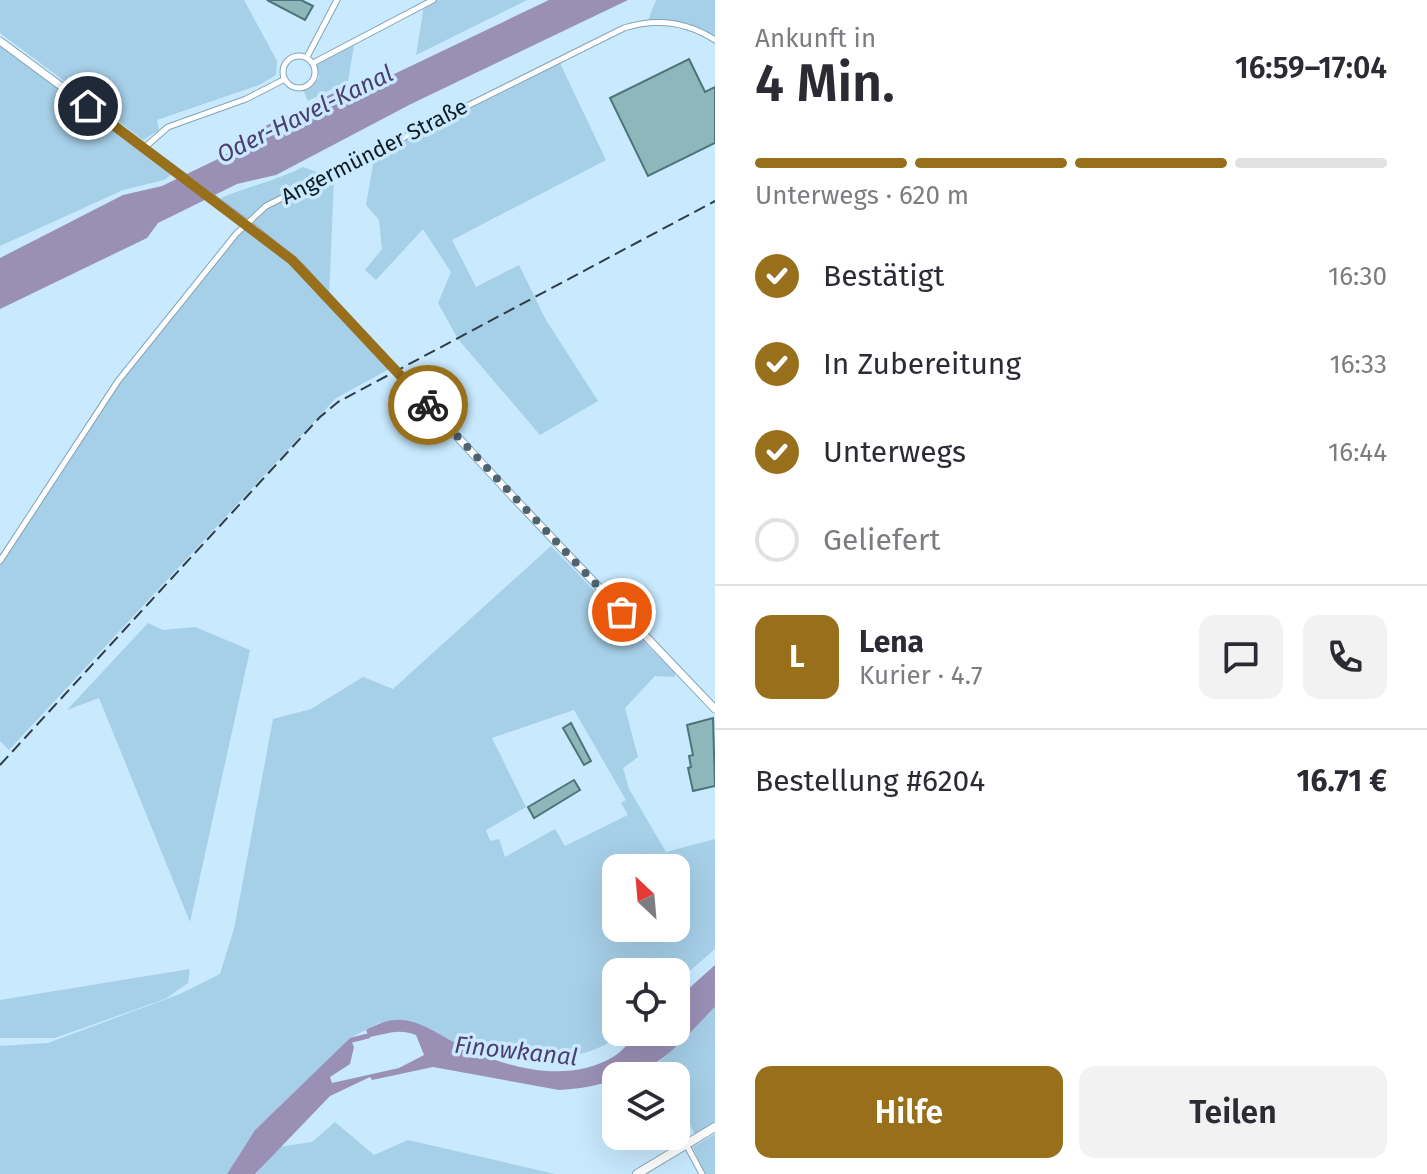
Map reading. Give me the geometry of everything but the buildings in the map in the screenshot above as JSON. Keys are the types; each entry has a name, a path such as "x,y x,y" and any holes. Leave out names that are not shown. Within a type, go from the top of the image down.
{"main road":[{"path":"0,41 246,224 312,279 513,497 715,709"},
{"path":"690,1142 715,1127"},
{"path":"637,1174 676,1150"}],"street":[{"path":"307,57 337,0"},
{"path":"313,63 433,0"},
{"name":"Angermünder Straße","path":"0,561 118,381 246,224 286,194 614,32 641,23 670,23 688,27 715,40"},
{"path":"297,56 307,57 313,63 316,74 307,86 292,87 285,79 283,69 288,60 297,56"},
{"path":"144,148 168,127 246,99 285,79"},
{"path":"689,1150 702,1174"}],"shaded area":[{"path":"0,0 244,0 277,61 276,75 259,85 157,120 159,130 143,140 0,33"},
{"path":"425,0 527,0 416,55"},
{"path":"656,0 715,0 715,41 688,27 647,23"},
{"path":"0,43 174,173 164,180 123,190 0,246"},
{"path":"354,45 348,81 308,101 303,90 319,78 317,64"},
{"path":"558,59 606,160 452,240 476,287 519,265 546,320 598,401 540,435 458,339 438,303 451,272 423,229 376,280 365,270 382,249 379,220 366,205 375,153"},
{"path":"303,167 334,178 329,297 393,367 336,398 9,750 0,741 0,561 93,416 205,271 246,224 215,201"},
{"path":"551,546 616,613 618,622 626,625 676,673 674,677 655,676 625,708 638,757 623,768 629,789 666,852 715,839 715,949 690,971 690,958 602,958 602,1046 576,1055 540,1057 487,1045 481,1056 419,1024 379,1023 350,1038 255,1130 227,1174 0,1174 0,1046 48,1043 180,994 220,974 234,929 273,719 311,709 363,677 393,689","holes":["574,710 626,800 621,803 628,815 565,846 555,829 505,857 499,839 490,841 486,830 526,807 492,738"]},
{"path":"148,623 163,630 195,627 250,650 190,922 99,698 67,710"},
{"path":"190,969 188,983 165,999 55,1038 0,1038 0,1000"},
{"path":"715,1007 715,1123 695,1135 690,1125 690,1062 659,1062 675,1046 690,1046 690,1032"},
{"path":"335,1122 374,1155 408,1140 555,1174 256,1174 278,1147 312,1142"},
{"path":"715,1134 715,1174 704,1174 693,1147"}],"water":[{"name":"Oder-Havel-Kanal","path":"549,0 628,0 411,104 276,175 237,184 158,223 147,238 0,309 0,258 123,195 162,186 224,156 255,131 350,85 392,75"},
{"path":"715,965 715,1007 690,1033 690,987"},
{"path":"409,1021 494,1060 534,1070 575,1070 595,1065 627,1046 676,1046 656,1062 602,1062 602,1083 581,1088 559,1090 433,1067 372,1080 370,1077 330,1096 255,1174 227,1174 255,1130 350,1038 354,1047 350,1064 330,1077 332,1083 399,1068 424,1055 416,1035 410,1033 369,1037 366,1030 384,1022"}],"waterway":[{"path":"352,1040 368,1036"}],"railway":[{"path":"0,765 320,417 338,402 715,201"}],"way so far":[{"path":"428,405 622,612"}],"route":[{"path":"88,106 292,260 428,405"}],"water label":[{"name":"Finowkanal","path":"516,1051"}]}
